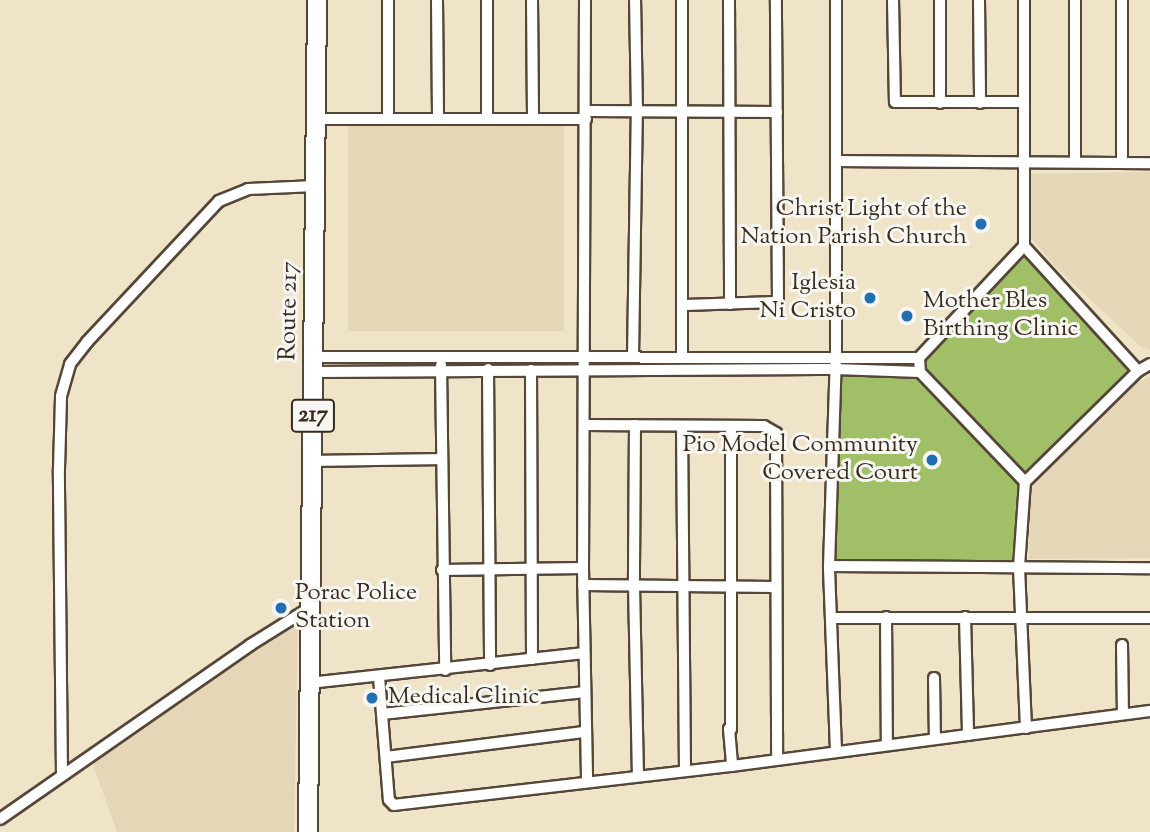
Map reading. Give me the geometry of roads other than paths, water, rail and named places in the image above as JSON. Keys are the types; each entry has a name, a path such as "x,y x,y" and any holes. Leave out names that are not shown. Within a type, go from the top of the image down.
{"main road":[{"name":"Route 217","path":"308,832 318,119 317,0"}],"street":[{"path":"388,0 388,119"},
{"path":"438,0 439,119"},
{"path":"487,0 487,119"},
{"path":"533,0 533,118"},
{"path":"585,0 583,585 587,782"},
{"path":"633,357 637,112 635,0"},
{"path":"682,0 682,358"},
{"path":"729,0 730,304"},
{"path":"682,305 778,302 776,0"},
{"path":"836,0 836,363 829,566 836,751"},
{"path":"893,0 895,102 1022,102"},
{"path":"940,0 940,103"},
{"path":"979,0 980,103"},
{"path":"1024,0 1024,246 1138,371"},
{"path":"1075,0 1075,162"},
{"path":"1122,0 1122,163"},
{"path":"318,119 487,119 637,112 777,112"},
{"path":"837,162 1150,163"},
{"path":"62,774 59,469 61,396 70,365 87,342 219,201 247,189 316,186"},
{"path":"314,364 440,370 730,372 919,358 1024,246"},
{"path":"314,364 440,357 583,356 836,363 920,372"},
{"path":"440,357 445,670"},
{"path":"919,358 920,372 1025,482"},
{"path":"1026,728 1019,567 1025,482 1138,371 1150,364"},
{"path":"488,369 490,664"},
{"path":"531,370 532,659"},
{"path":"584,425 766,426 778,435 775,587 777,758"},
{"path":"635,425 634,586 638,775"},
{"path":"682,426 685,769"},
{"path":"731,426 729,749 732,766"},
{"path":"313,461 440,459"},
{"path":"829,566 1150,568"},
{"path":"442,570 583,568"},
{"path":"583,585 775,587"},
{"path":"0,819 250,645 311,607"},
{"path":"886,617 887,745"},
{"path":"965,617 968,735"},
{"path":"831,618 1150,618"},
{"path":"1122,645 1123,714"},
{"path":"309,683 584,653"},
{"path":"379,677 389,800 394,804 685,769 732,766 1150,711"},
{"path":"934,678 935,739"},
{"path":"382,714 585,692"},
{"path":"386,757 585,732"}],"place":[{"name":"Christ Light of the Nation Parish Church","path":"981,224"},
{"name":"Iglesia Ni Cristo","path":"870,298"},
{"name":"Mother Bles Birthing Clinic","path":"907,316"},
{"name":"Pio Model Community Covered Court","path":"932,460"},
{"name":"Porac Police Station","path":"281,608"},
{"name":"Medical Clinic","path":"372,698"}]}
